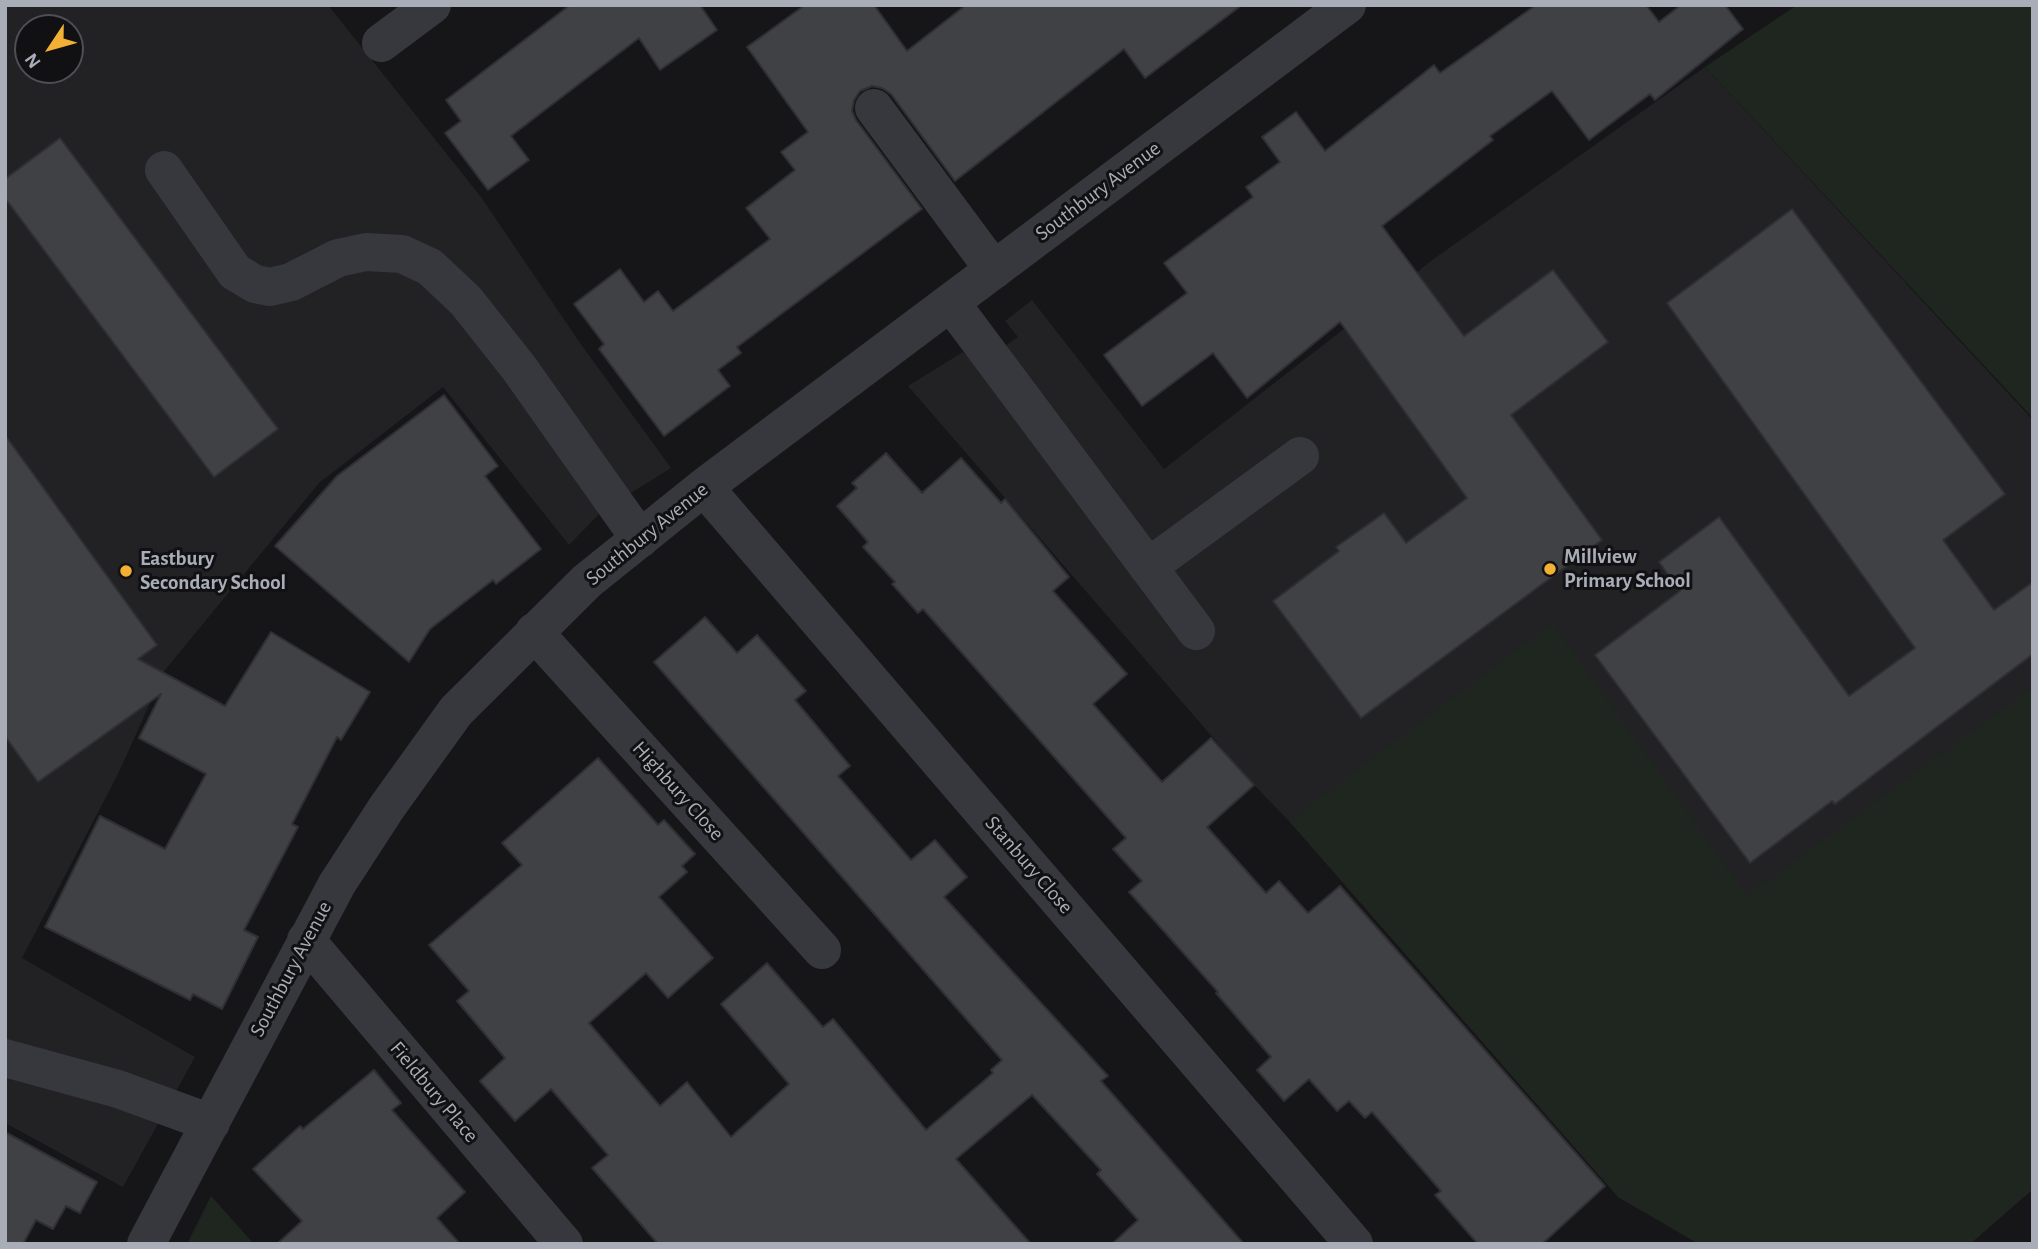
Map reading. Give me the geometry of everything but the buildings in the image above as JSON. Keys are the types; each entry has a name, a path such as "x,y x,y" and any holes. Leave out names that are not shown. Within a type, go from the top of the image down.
{"street":[{"path":"382,43 432,5"},
{"name":"Southbury Avenue","path":"146,1244 337,884 387,807 456,711 587,581 704,487 1347,5"},
{"path":"874,108 994,270"},
{"path":"164,170 235,272 255,284 270,287 291,282 338,258 366,252 402,254 430,267 466,301 519,368 640,538"},
{"path":"951,303 1196,631"},
{"path":"1148,567 1300,456"},
{"name":"Stanbury Close","path":"704,487 1354,1244"},
{"name":"Highbury Close","path":"534,632 822,950"},
{"name":"Fieldbury Place","path":"306,940 564,1244"},
{"path":"5,1058 118,1089 211,1122"}],"shaded area":[{"name":"Eastbury Secondary School","path":"5,5 328,5 481,197 580,343 671,468 602,511 569,545 443,387 319,483 165,670 118,774 22,958 195,1057 123,1187 5,1123"},
{"path":"1797,5 2033,5 2033,418 1705,67"},
{"name":"Millview Primary School","path":"1705,67 2033,420 2033,1189 1970,1244 1699,1244 1618,1197 1289,821 1254,785 908,386 963,352 978,365 1018,337 1005,321 1032,300 1164,469 1435,258"},
{"path":"1552,623 1747,896 2033,687 2033,1189 1970,1244 1699,1244 1618,1197 1289,821"},
{"path":"211,1196 254,1244 187,1244"}],"place":[{"name":"Millview Primary School","path":"1550,569"},
{"name":"Eastbury Secondary School","path":"126,571"}]}
